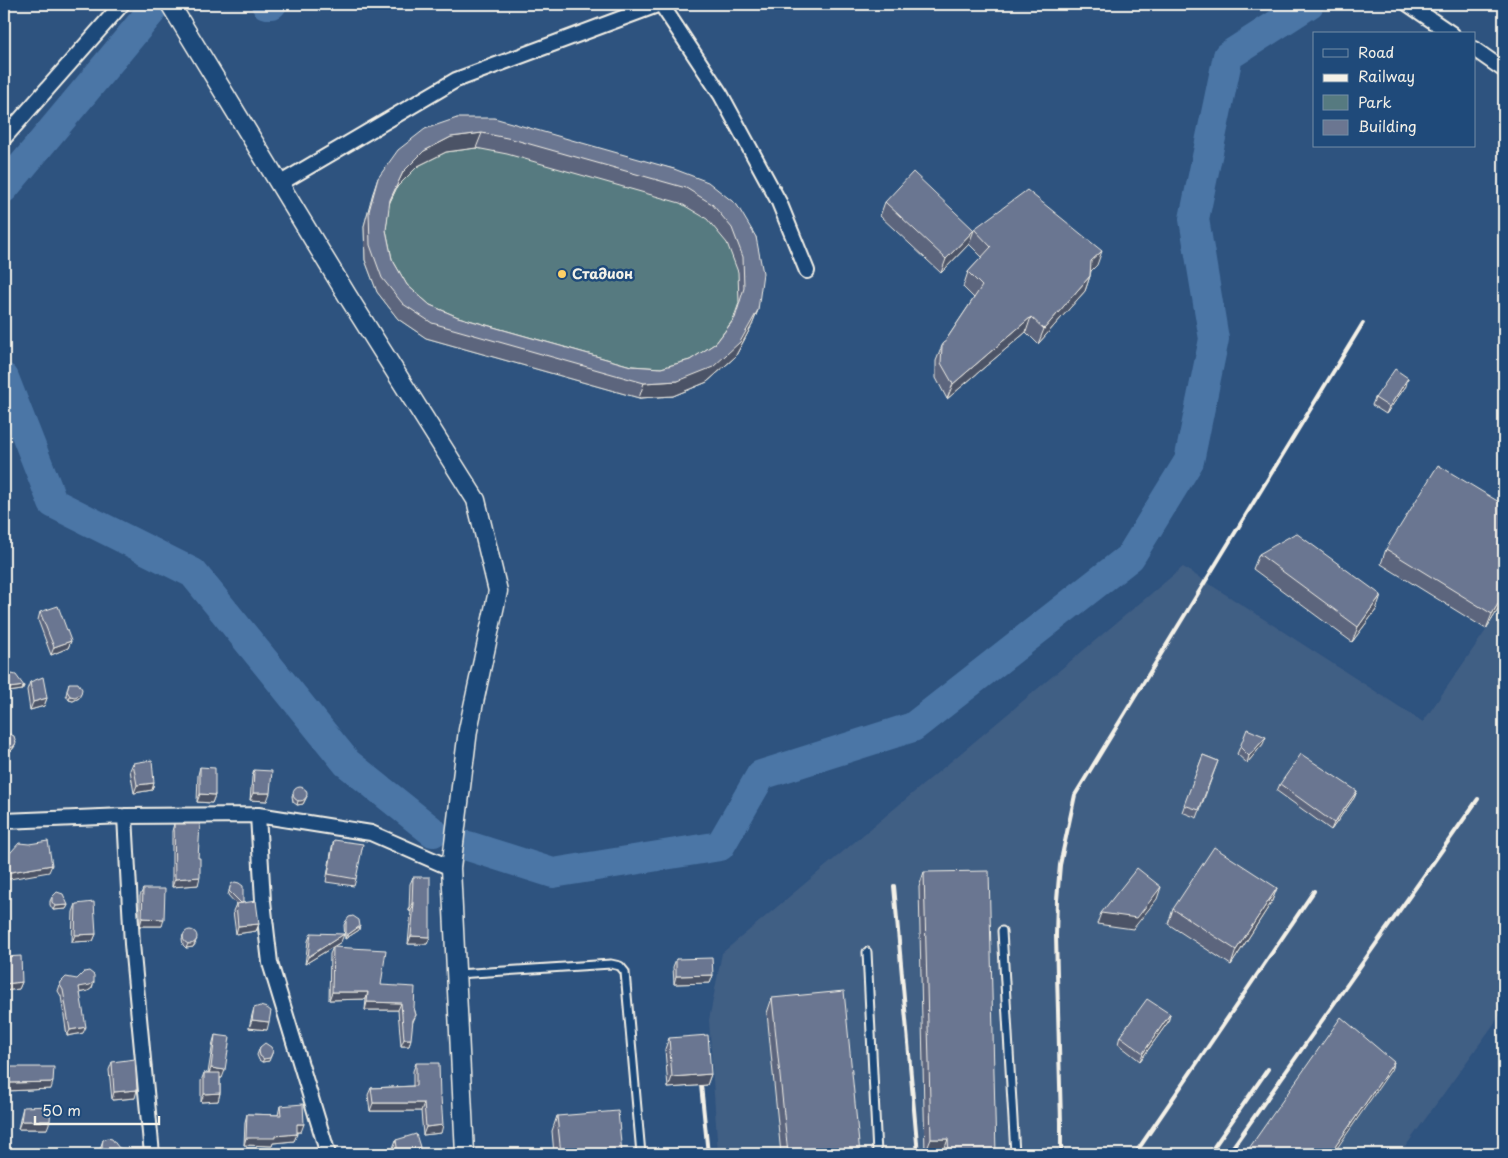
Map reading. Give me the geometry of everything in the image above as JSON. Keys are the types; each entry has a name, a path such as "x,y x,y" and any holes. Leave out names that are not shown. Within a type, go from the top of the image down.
{"street":[{"path":"4,138 122,4"},
{"path":"170,4 279,184 476,500 498,591 468,730 451,868 465,1154"},
{"path":"279,184 456,80 661,4 721,95 775,194 807,271"},
{"path":"1408,4 1449,32"},
{"path":"1476,50 1504,70"},
{"path":"4,821 125,816 258,815 371,833 451,868"},
{"path":"258,815 263,901 270,963 328,1154"},
{"path":"125,816 132,944 152,1154"}],"lane":[{"path":"1002,931 1016,1154"},
{"path":"867,952 876,1154"},
{"path":"456,974 611,964 620,966 625,972 641,1154"}],"shaded area":[{"path":"1183,567 1423,722 1504,604 1504,1010 1400,1154 718,1154 709,1020 722,953"}],"green space":[{"name":"Стадион","path":"452,133 703,197 758,288 752,325 735,357 707,382 673,396 639,398 426,338 398,319 377,292 365,260 364,226 373,193 392,165"}],"building":[{"path":"457,118 494,118 674,169 708,182 737,205 756,237 763,273 758,310 740,342 713,367 678,381 644,383 432,323 403,304 382,278 370,245 369,211 378,178 398,150 425,129","holes":["482,133 512,139 686,188 712,204 732,228 743,257 744,288 735,318 716,343 690,360 661,368 631,366 458,317 430,305 407,285 392,259 386,230 390,200 403,172 424,151 451,137"]},
{"path":"913,172 974,230 946,259 885,202"},
{"path":"1027,190 1102,251 1091,261 1090,276 1044,329 1031,317 953,384 941,363 942,346 982,286 968,272 991,247 974,229"},
{"path":"1395,369 1408,378 1389,407 1375,398"},
{"path":"1438,465 1504,505 1504,594 1492,614 1386,549"},
{"path":"1296,533 1381,595 1358,627 1259,554"},
{"path":"58,606 71,641 54,647 40,612"},
{"path":"12,674 16,675 24,686 9,688 5,683 6,677"},
{"path":"43,677 47,698 33,702 30,682"},
{"path":"69,683 78,683 82,689 81,694 75,697 70,696 67,691"},
{"path":"1247,729 1266,737 1249,756 1240,747"},
{"path":"10,734 14,736 16,743 13,747 9,748 4,746 4,737"},
{"path":"1301,754 1357,791 1334,823 1280,784"},
{"path":"1203,755 1218,761 1199,810 1184,805"},
{"path":"152,760 154,783 137,785 133,763"},
{"path":"200,767 215,768 215,795 200,794"},
{"path":"254,770 272,771 270,793 253,793"},
{"path":"300,787 305,789 307,794 305,799 300,801 295,799 293,794 295,789"},
{"path":"174,824 200,824 198,858 200,858 200,877 175,879"},
{"path":"334,840 363,844 356,879 328,874"},
{"path":"48,841 52,865 5,873 4,860 19,843 29,844"},
{"path":"1214,847 1277,888 1236,950 1173,909"},
{"path":"1137,868 1161,887 1137,918 1101,913"},
{"path":"989,871 996,1154 949,1154 948,1139 931,1139 924,872"},
{"path":"413,877 430,877 430,937 411,936 414,903 412,903"},
{"path":"235,882 243,886 243,903 229,891 231,884"},
{"path":"143,889 165,889 164,919 142,918"},
{"path":"57,892 63,894 68,905 55,906 52,902 52,897"},
{"path":"256,901 259,924 238,926 236,904"},
{"path":"94,902 96,934 75,935 76,904"},
{"path":"353,916 359,920 360,926 346,936 346,921 349,917"},
{"path":"190,930 195,932 197,937 195,942 190,944 185,942 183,937 185,932"},
{"path":"311,933 344,934 308,957"},
{"path":"333,947 386,950 381,985 415,987 414,1008 416,1015 413,1020 411,1039 404,1039 401,1003 367,1002 368,992 332,992"},
{"path":"21,956 22,982 5,984 4,957"},
{"path":"712,958 713,975 676,976 676,959"},
{"path":"89,971 94,975 94,982 90,985 79,987 86,1027 70,1030 63,990 60,985 66,977 77,979 84,972"},
{"path":"844,991 860,1154 788,1154 772,998"},
{"path":"1147,999 1170,1014 1143,1053 1120,1036"},
{"path":"260,1006 271,1011 269,1022 252,1020 254,1008"},
{"path":"1341,1017 1394,1062 1330,1154 1245,1154"},
{"path":"215,1035 230,1037 225,1070 211,1068"},
{"path":"708,1035 711,1074 672,1077 669,1038"},
{"path":"265,1043 273,1051 270,1058 264,1059 260,1056 259,1051 260,1047"},
{"path":"135,1059 137,1090 114,1092 112,1062"},
{"path":"416,1063 439,1063 443,1125 426,1127 424,1103 373,1103 371,1088 416,1086"},
{"path":"9,1067 54,1067 53,1082 9,1083"},
{"path":"204,1073 220,1073 220,1093 204,1094"},
{"path":"303,1104 304,1124 297,1124 297,1134 275,1136 275,1138 246,1138 247,1114 281,1115 280,1106"},
{"path":"51,1106 50,1121 21,1121 23,1107"},
{"path":"618,1111 622,1154 561,1154 557,1116"},
{"path":"416,1134 420,1147 398,1154 396,1140"},
{"path":"107,1138 112,1139 119,1148 129,1150 131,1154 107,1152 103,1149 102,1145 103,1140"},
{"path":"1500,1144 1504,1147 1504,1154 1493,1154"}],"waterway":[{"path":"266,4 272,4"},
{"path":"468,846 553,873 720,846 761,775 913,727 1130,557 1189,461 1214,339 1194,219 1228,56 1309,4"},
{"path":"4,188 150,13"},
{"path":"4,378 53,503 193,573 347,763 433,832"}],"railway":[{"path":"1061,1154 1056,936 1057,900 1060,865 1075,795 1363,323"},
{"path":"1228,1154 1478,799"},
{"path":"894,886 918,1154"},
{"path":"1135,1154 1314,891"},
{"path":"1209,1154 1268,1069"},
{"path":"701,1085 708,1154"}],"place":[{"name":"Стадион","path":"562,274"}]}
